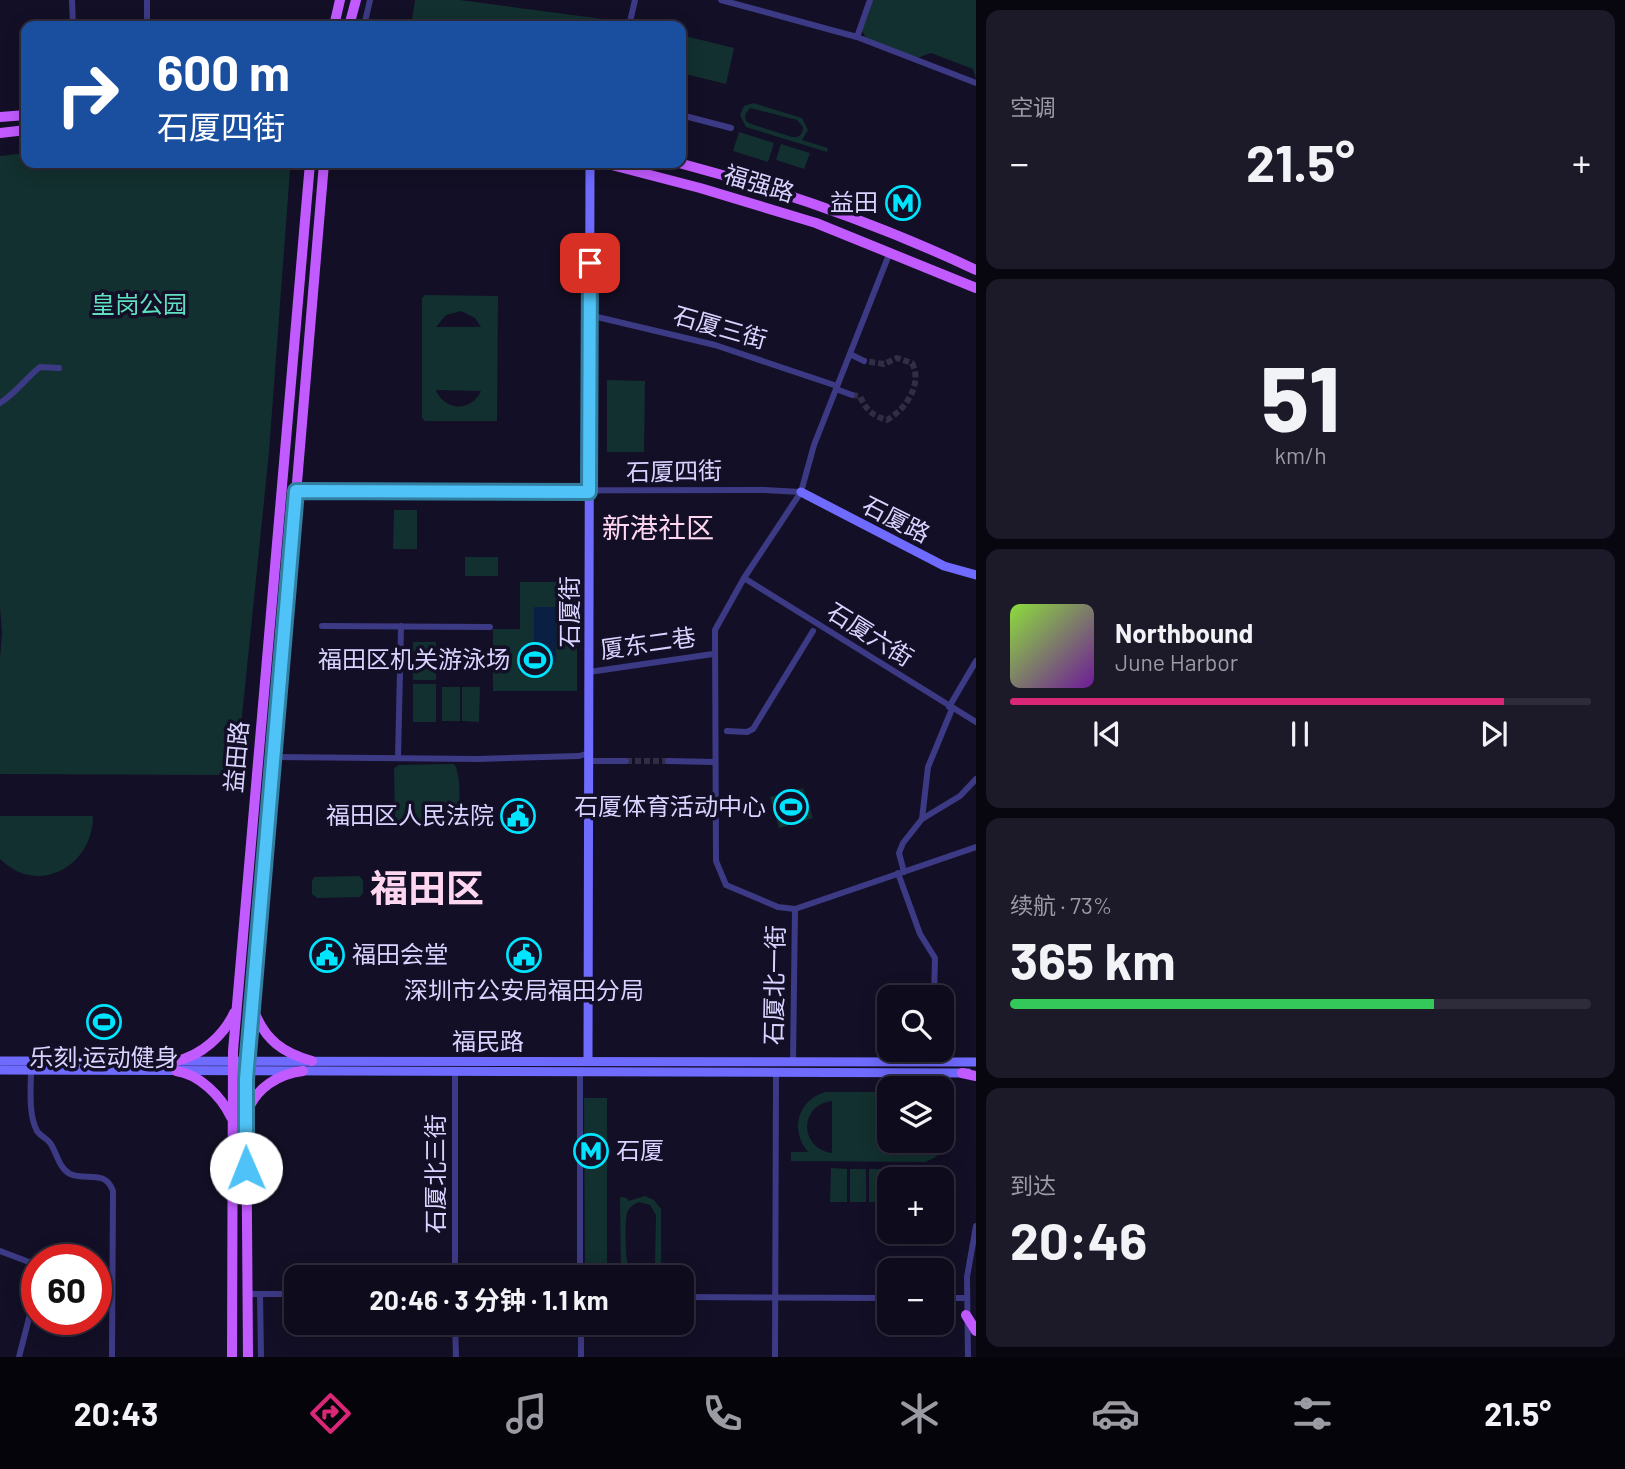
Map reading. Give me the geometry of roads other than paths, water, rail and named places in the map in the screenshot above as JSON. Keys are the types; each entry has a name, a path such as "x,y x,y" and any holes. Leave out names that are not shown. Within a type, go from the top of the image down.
{"main road":[{"path":"335,21 340,0"},
{"path":"350,21 356,0"},
{"path":"0,117 21,115"},
{"path":"0,133 21,131"},
{"name":"福强路","path":"686,165 813,203 911,241 976,270"},
{"name":"益田路","path":"232,1357 232,1066 309,168"},
{"name":"益田路","path":"248,1357 248,1066 324,168"},
{"name":"石厦街","path":"588,1061 590,168"},
{"name":"福强路","path":"623,168 816,223 976,288"},
{"name":"石厦路","path":"801,492 944,566 976,575"},
{"path":"232,1121 225,1106 203,1083 176,1066 217,1037 231,1019 237,1003"},
{"path":"253,1007 258,1021 273,1043 294,1056 312,1061"},
{"name":"福民路","path":"0,1060 176,1066"},
{"name":"福民路","path":"0,1070 248,1066 312,1061 877,1061"},
{"name":"福民路","path":"954,1061 976,1062"},
{"name":"福民路","path":"248,1066 303,1071 962,1073"},
{"path":"246,1118 252,1102 267,1085 284,1075 303,1071"},
{"path":"962,1073 976,1074"},
{"path":"966,1315 976,1331"}],"street":[{"path":"72,0 73,21"},
{"path":"147,0 147,18"},
{"path":"365,21 370,0"},
{"path":"630,21 635,0"},
{"path":"721,0 857,37 976,83"},
{"path":"857,37 870,0"},
{"path":"686,116 731,128"},
{"path":"890,252 814,445 801,492 744,578 715,630 715,856 725,884 783,909 795,909 976,847"},
{"name":"石厦三街","path":"589,316 715,345 837,387 852,395"},
{"path":"850,354 864,360"},
{"path":"0,403 40,367 59,368"},
{"name":"石厦四街","path":"296,491 801,492"},
{"name":"石厦六街","path":"744,578 976,722"},
{"path":"322,626 490,626"},
{"path":"398,758 401,626"},
{"path":"727,732 748,732 753,729 813,631"},
{"name":"厦东二巷","path":"589,672 713,653"},
{"path":"922,819 928,767 951,708 976,661"},
{"path":"274,757 584,756 626,761"},
{"path":"668,761 715,762"},
{"path":"934,985 935,958 919,934 901,873 899,849 922,819 960,796 976,779"},
{"name":"石厦北一街","path":"793,1062 795,909"},
{"path":"30,1070 31,1104 38,1131 51,1142 60,1163 69,1174 103,1178 110,1183 113,1191 112,1357"},
{"name":"石厦北三街","path":"455,1071 455,1265"},
{"path":"580,1071 580,1265"},
{"path":"775,1357 776,1072"},
{"path":"968,1357 966,1298 976,1226"},
{"path":"0,1251 21,1259"},
{"path":"247,1294 284,1294"},
{"path":"260,1294 261,1357"},
{"path":"694,1297 877,1298"},
{"path":"954,1298 966,1298"},
{"path":"19,1357 25,1335"},
{"path":"456,1335 456,1357"},
{"path":"580,1335 581,1357"}],"water":[{"name":"福田区机关游泳场","path":"534,607 556,607 556,662 534,662"}],"tunnel":[{"path":"852,395 860,396 870,412 887,420 906,403 914,387 915,371 912,363 897,358 884,364 864,361"},
{"path":"626,761 668,761"}],"place":[{"name":"益田","path":"903,203"},
{"name":"福田区机关游泳场","path":"535,660"},
{"name":"石厦体育活动中心","path":"791,807"},
{"name":"福田区人民法院","path":"518,816"},
{"name":"福田会堂","path":"327,955"},
{"name":"深圳市公安局福田分局","path":"524,955"},
{"name":"乐刻·运动健身","path":"104,1022"},
{"name":"石厦","path":"591,1151"}],"district":[{"name":"新港社区","path":"658,528"},
{"name":"福田区","path":"427,889"}],"park label":[{"name":"皇岗公园","path":"139,305"}]}
